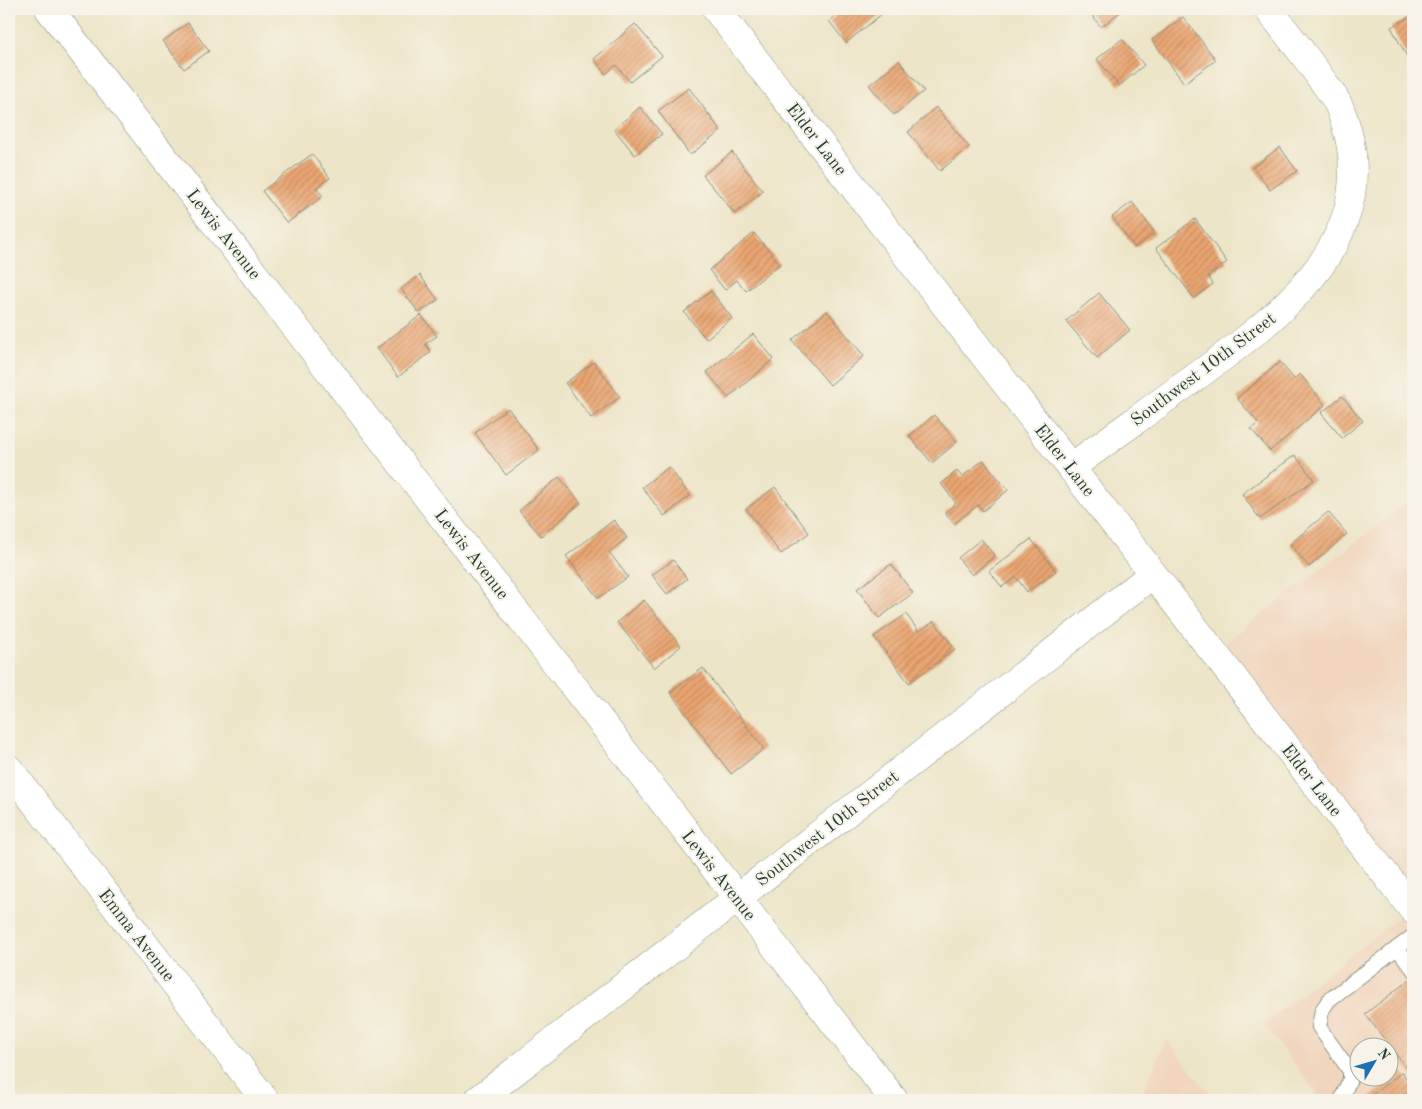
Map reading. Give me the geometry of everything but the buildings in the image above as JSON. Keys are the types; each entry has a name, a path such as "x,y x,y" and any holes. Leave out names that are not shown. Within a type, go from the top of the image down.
{"street":[{"name":"Lewis Avenue","path":"49,9 894,1100"},
{"name":"Elder Lane","path":"716,9 1413,910"},
{"name":"Southwest 10th Street","path":"1071,467 1259,331 1307,284 1335,243 1351,198 1353,151 1339,105 1312,65 1268,9"},
{"name":"Southwest 10th Street","path":"478,1100 1153,574"},
{"name":"Emma Avenue","path":"9,769 265,1100"}],"lane":[{"path":"1341,1100 1350,1079 1350,1071 1319,1027 1322,1010 1339,991 1413,936"},
{"path":"1398,948 1413,969"}],"shaded area":[{"path":"1413,498 1413,1100 1322,1100 1263,1024 1411,907 1213,652"},
{"path":"1166,1039 1215,1100 1139,1100"}]}
